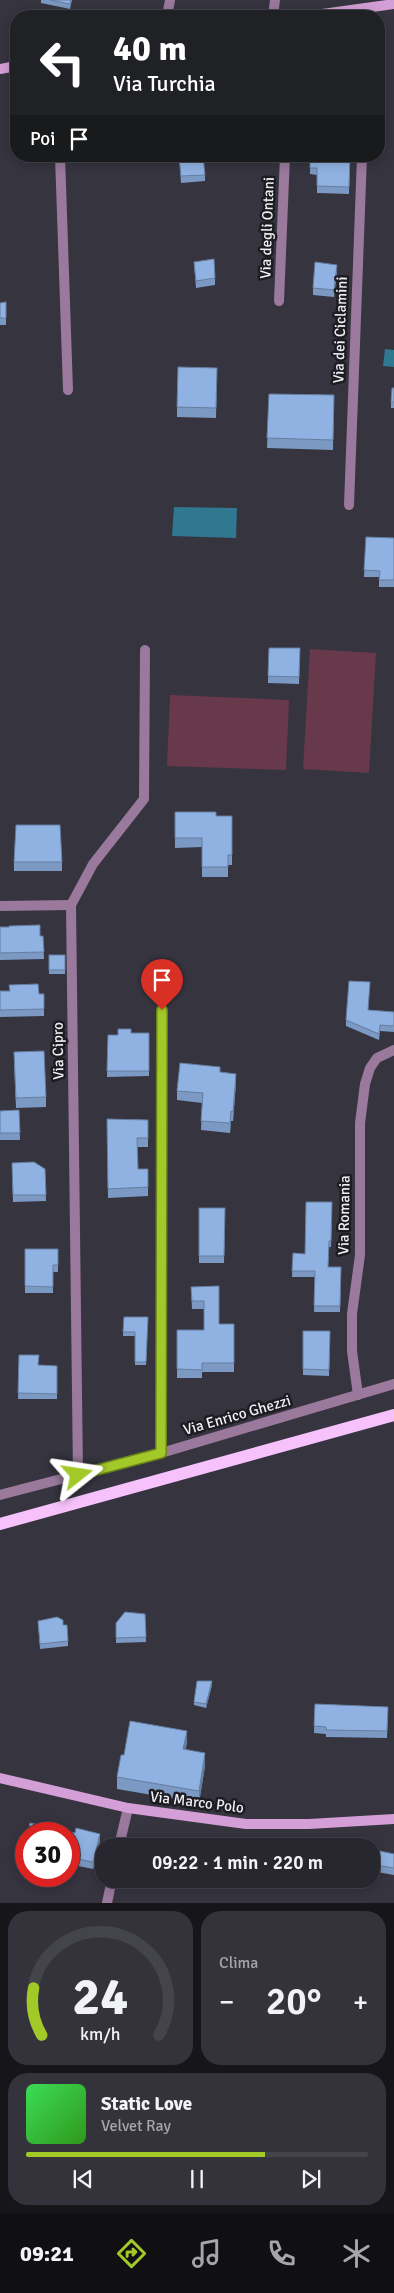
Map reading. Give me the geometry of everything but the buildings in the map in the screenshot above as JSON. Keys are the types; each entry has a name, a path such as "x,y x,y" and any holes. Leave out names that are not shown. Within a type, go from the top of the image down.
{"main road":[{"path":"0,1524 394,1415"}],"street":[{"path":"372,10 394,4"},
{"path":"60,162 68,390"},
{"name":"Via degli Ontani","path":"279,301 285,162"},
{"name":"Via dei Ciclamini","path":"349,505 362,162"},
{"name":"Via Cipro","path":"78,1475 71,905 93,864 144,799 145,650"},
{"path":"0,906 71,905"},
{"path":"161,1453 162,1010"},
{"name":"Via Romania","path":"358,1395 352,1351 352,1314 360,1255 360,1123 365,1084 370,1068 377,1058 394,1050"},
{"name":"Via Enrico Ghezzi","path":"0,1495 161,1453 394,1384"},
{"name":"Via Marco Polo","path":"0,1778 128,1808 246,1824 309,1824 394,1819"},
{"path":"122,1838 128,1808"},
{"path":"107,1903 110,1888"}],"shaded area":[{"path":"310,649 376,653 369,773 303,769"},
{"path":"170,695 289,700 286,770 167,766"}],"water":[{"path":"385,349 394,350 394,367 383,366"},
{"path":"174,507 237,508 236,538 172,536"}],"route":[{"path":"78,1475 161,1453 162,1010"}]}
